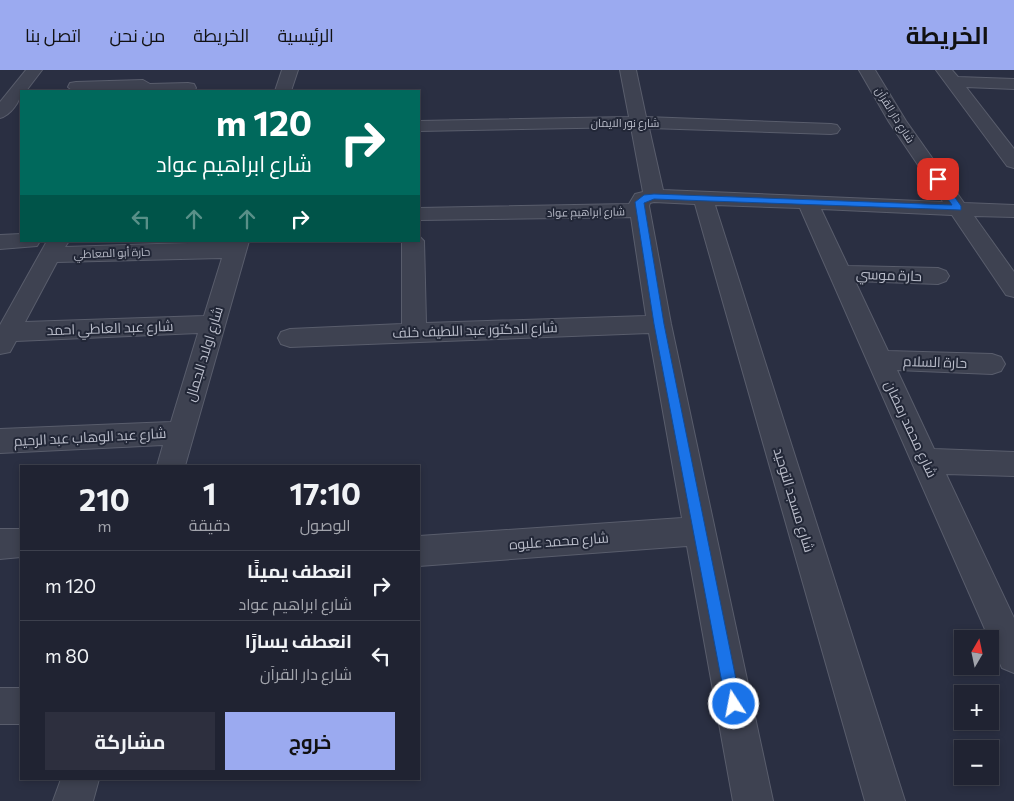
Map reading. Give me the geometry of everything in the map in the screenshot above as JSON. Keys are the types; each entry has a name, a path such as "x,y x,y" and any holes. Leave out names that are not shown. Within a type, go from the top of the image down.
{"street":[{"path":"283,90 290,70"},
{"path":"628,70 638,122 659,324 752,801"},
{"name":"شارع دار القرآن","path":"867,70 898,122 1014,289"},
{"path":"9,80 30,74"},
{"path":"0,113 30,74"},
{"path":"949,76 995,83 1011,91"},
{"path":"949,76 1014,162"},
{"path":"76,87 144,84 188,88"},
{"name":"شارع نور الايمان","path":"420,126 638,122 831,129"},
{"name":"شارع ابراهيم عواد","path":"420,214 630,211 647,201 702,198 1014,211"},
{"name":"شارع مسجد التوحيد","path":"702,198 885,801"},
{"name":"شارع محمد رمضان","path":"808,201 925,461 1003,611 1014,656"},
{"path":"0,242 20,241"},
{"path":"413,242 414,332"},
{"name":"حارة أبو المعاطي","path":"54,248 236,245"},
{"name":"شارع اولاد الجمال","path":"171,465 236,245"},
{"path":"6,330 54,248"},
{"name":"حارة موسي","path":"840,273 938,276"},
{"name":"شارع عبد العاطي احمد","path":"6,330 213,324"},
{"name":"شارع الدكتور عبد اللطيف خلف","path":"290,338 659,324"},
{"name":"حارة السلام","path":"879,360 992,364"},
{"name":"شارع عبد الوهاب عبد الرحيم","path":"0,441 180,433"},
{"path":"925,461 1014,464"},
{"name":"شارع محمد عليوه","path":"420,551 700,531"},
{"path":"0,544 20,543"},
{"path":"0,706 20,706"},
{"path":"73,801 80,780"}],"route":[{"path":"734,704 659,324 639,202 642,198 654,196 958,208 938,179"}]}
